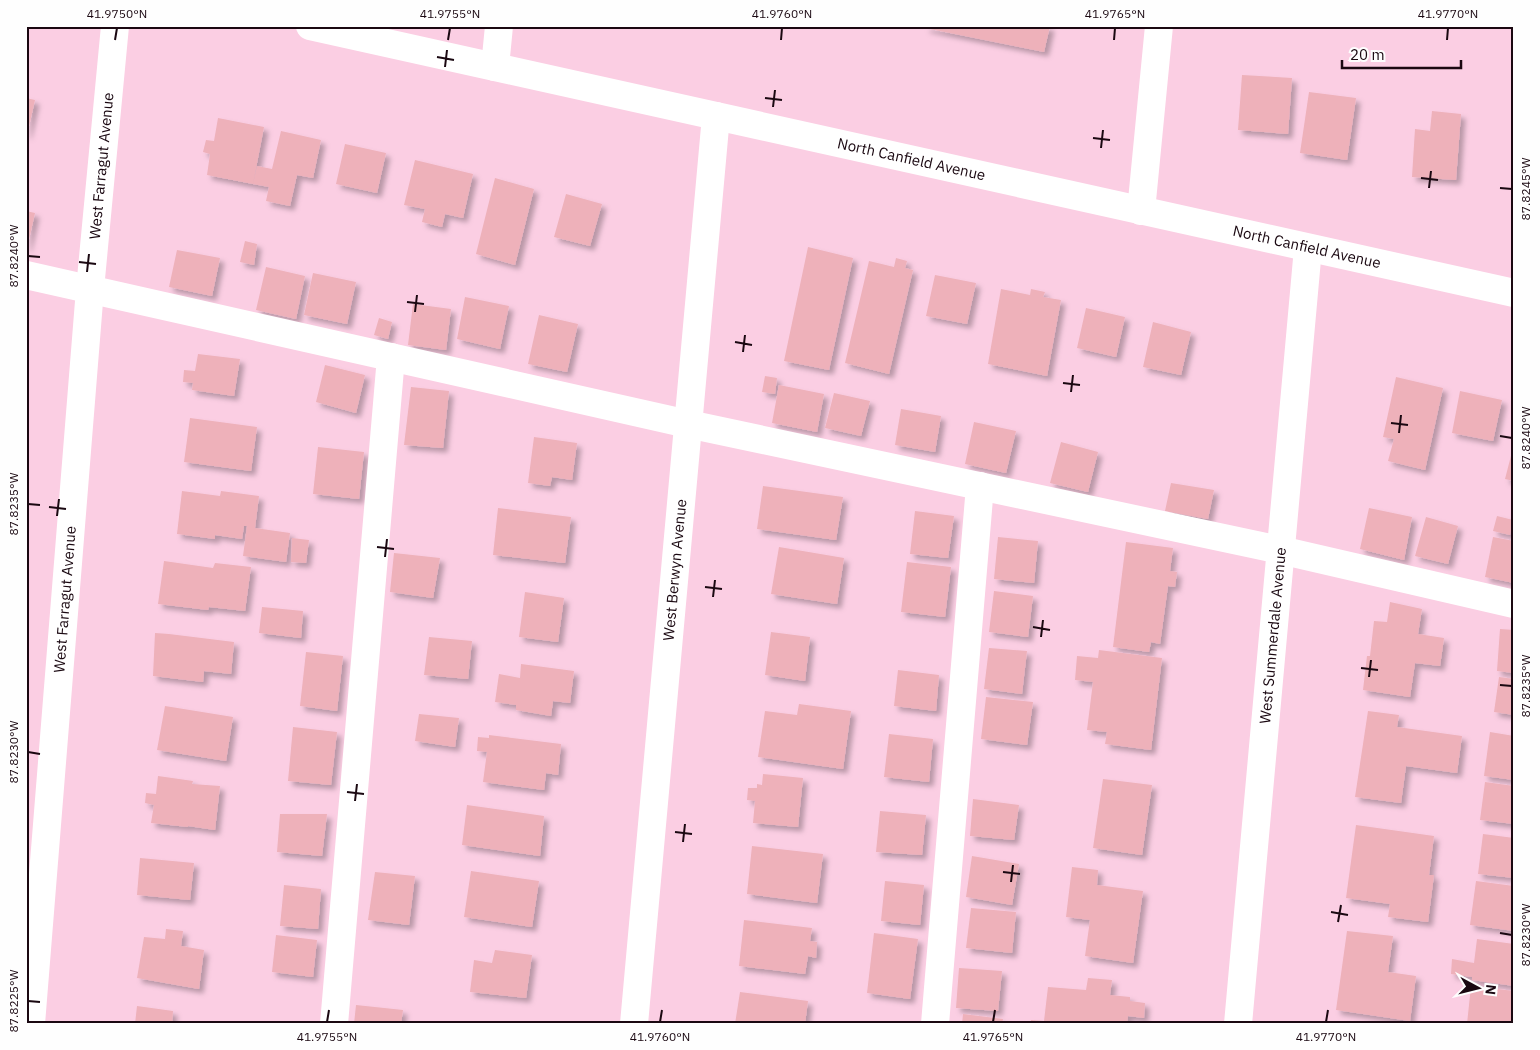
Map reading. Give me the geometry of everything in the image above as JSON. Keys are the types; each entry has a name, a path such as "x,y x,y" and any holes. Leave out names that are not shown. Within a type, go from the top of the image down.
{"street":[{"name":"West Farragut Avenue","path":"30,1024 90,288 115,26"},
{"name":"North Canfield Avenue","path":"310,26 1514,293"},
{"path":"495,67 499,26"},
{"path":"1141,211 1159,26"},
{"name":"West Berwyn Avenue","path":"634,1024 716,116"},
{"name":"West Summerdale Avenue","path":"1238,1024 1308,248"},
{"path":"26,275 688,424 1280,550 1514,604"},
{"path":"334,1024 390,357"},
{"path":"935,1024 980,486"}],"building":[{"path":"925,26 1050,26 1044,52 925,28"},
{"path":"1242,75 1292,78 1288,134 1238,130"},
{"path":"1309,92 1356,98 1347,160 1300,153"},
{"path":"26,98 35,100 27,135 26,135"},
{"path":"1432,111 1461,114 1456,180 1412,177 1415,129 1430,131"},
{"path":"218,118 264,127 253,184 207,175 210,154 203,152 206,140 214,141"},
{"path":"281,131 321,140 313,178 297,175 290,206 266,201 269,187 253,184 257,166 272,169"},
{"path":"345,144 386,153 377,193 336,184"},
{"path":"415,160 473,174 463,218 445,214 442,227 422,222 425,209 404,205"},
{"path":"495,178 534,189 515,265 476,254"},
{"path":"566,194 602,204 590,246 554,237"},
{"path":"26,211 35,213 27,248 26,248"},
{"path":"245,241 257,244 254,265 240,262"},
{"path":"808,247 853,258 829,370 784,361"},
{"path":"177,250 220,258 212,296 169,287"},
{"path":"896,258 907,261 905,268 913,270 889,374 845,363 869,261 894,267"},
{"path":"266,267 305,276 296,319 256,310"},
{"path":"313,273 356,282 347,324 304,315"},
{"path":"935,275 976,283 967,324 926,316"},
{"path":"1001,289 1030,295 1031,289 1045,292 1043,297 1061,300 1047,376 988,364"},
{"path":"465,297 509,306 500,349 457,339"},
{"path":"413,304 451,309 446,350 408,345"},
{"path":"1086,308 1125,317 1116,357 1077,348"},
{"path":"539,315 578,324 567,372 528,364"},
{"path":"379,318 392,322 388,339 374,335"},
{"path":"1153,322 1191,332 1181,375 1143,367"},
{"path":"198,354 240,359 234,396 192,390 193,383 183,382 184,370 195,371"},
{"path":"325,365 365,375 356,413 316,402"},
{"path":"765,376 777,378 775,394 762,392"},
{"path":"1396,377 1443,388 1425,470 1388,461 1394,439 1383,437"},
{"path":"779,385 824,394 817,432 772,423"},
{"path":"411,387 449,391 443,448 404,445"},
{"path":"1460,391 1502,400 1493,441 1452,433"},
{"path":"834,393 870,401 861,436 825,428"},
{"path":"901,409 941,416 935,452 895,445"},
{"path":"190,418 257,427 251,471 184,462"},
{"path":"974,422 1016,431 1006,473 965,464"},
{"path":"534,437 577,443 572,480 552,477 550,486 528,483"},
{"path":"1061,442 1098,452 1088,492 1050,483"},
{"path":"318,447 364,452 359,499 313,494"},
{"path":"1514,448 1514,481 1505,479"},
{"path":"1171,483 1214,490 1208,519 1165,511"},
{"path":"763,486 843,497 836,540 757,529"},
{"path":"182,491 220,496 221,491 259,496 255,528 290,533 286,562 243,556 247,526 244,526 242,539 215,535 215,539 177,534"},
{"path":"498,508 571,517 565,563 493,555"},
{"path":"1369,508 1412,517 1404,560 1360,549"},
{"path":"915,511 954,516 948,558 910,554"},
{"path":"1497,516 1513,520 1510,535 1493,531"},
{"path":"1426,517 1458,526 1448,564 1415,556"},
{"path":"998,537 1038,541 1034,583 994,579"},
{"path":"1493,537 1514,541 1514,583 1485,577"},
{"path":"292,538 309,540 306,563 291,562"},
{"path":"1126,542 1173,548 1170,571 1177,572 1175,587 1168,586 1160,644 1151,642 1149,652 1113,647"},
{"path":"779,547 844,558 837,604 771,594"},
{"path":"394,553 440,558 433,598 390,592"},
{"path":"164,561 213,568 215,563 251,567 245,611 209,607 208,610 158,604"},
{"path":"907,562 951,567 945,617 901,612"},
{"path":"994,591 1033,596 1028,637 989,632"},
{"path":"525,592 564,598 558,642 519,637"},
{"path":"1390,602 1422,609 1418,634 1444,638 1440,666 1415,663 1410,697 1363,690 1367,656 1370,656 1374,621 1387,622"},
{"path":"262,607 303,611 301,638 259,633"},
{"path":"1500,629 1514,630 1514,673 1497,671"},
{"path":"771,632 810,637 805,681 765,675"},
{"path":"155,633 234,642 231,674 204,671 203,682 153,676"},
{"path":"429,637 472,641 468,679 424,675"},
{"path":"989,648 1027,651 1022,694 984,689"},
{"path":"1099,650 1162,658 1151,750 1105,744 1107,732 1087,730 1093,682 1075,680 1077,656 1098,658"},
{"path":"306,652 343,656 337,711 300,706"},
{"path":"521,664 574,671 570,703 553,701 551,716 516,710 516,705 495,702 499,674 520,678"},
{"path":"898,670 939,675 936,711 894,706"},
{"path":"1499,677 1514,679 1514,715 1494,712"},
{"path":"986,697 1033,702 1027,745 981,739"},
{"path":"799,704 851,711 843,769 758,757 765,711 797,715"},
{"path":"165,706 233,717 226,761 157,750"},
{"path":"1368,711 1399,715 1397,727 1462,736 1457,773 1406,766 1401,803 1355,797"},
{"path":"419,714 459,718 455,747 415,741"},
{"path":"293,727 337,732 331,785 288,781"},
{"path":"1490,732 1514,736 1514,780 1484,776"},
{"path":"889,734 933,739 929,782 884,777"},
{"path":"489,735 561,744 558,775 546,773 544,790 483,782 487,752 477,751 478,737 489,738"},
{"path":"763,774 803,778 798,827 753,823 755,801 747,800 748,788 757,788 757,784 762,785"},
{"path":"158,776 193,781 192,784 220,786 215,830 151,823 154,805 145,803 146,793 156,794"},
{"path":"1103,779 1152,785 1142,855 1093,848"},
{"path":"1485,782 1514,786 1514,824 1480,820"},
{"path":"973,799 1019,805 1014,840 970,836"},
{"path":"467,805 544,816 540,856 462,845"},
{"path":"880,811 926,815 922,855 876,852"},
{"path":"280,814 327,814 322,856 277,852"},
{"path":"1356,825 1434,836 1429,875 1434,875 1428,922 1388,917 1390,904 1346,898"},
{"path":"1483,834 1514,838 1514,878 1478,874"},
{"path":"752,846 823,854 817,903 747,894"},
{"path":"972,856 1019,864 1012,905 966,897"},
{"path":"140,858 194,863 190,900 137,895"},
{"path":"1072,867 1098,870 1097,885 1143,891 1133,963 1085,956 1090,920 1066,917"},
{"path":"471,871 539,881 532,927 464,917"},
{"path":"375,872 415,876 409,925 368,920"},
{"path":"885,881 924,885 920,925 881,921"},
{"path":"1476,881 1514,886 1514,931 1470,925"},
{"path":"284,885 321,889 318,929 280,926"},
{"path":"971,908 1016,912 1012,953 966,948"},
{"path":"744,920 812,928 810,941 817,942 816,958 808,956 805,974 739,966"},
{"path":"166,929 183,931 181,946 204,950 199,989 137,978 144,937 165,939"},
{"path":"1347,931 1393,936 1388,972 1416,976 1410,1021 1336,1010"},
{"path":"874,933 918,939 910,999 867,993"},
{"path":"276,935 317,940 313,977 272,972"},
{"path":"1477,939 1514,944 1514,986 1472,980 1472,977 1451,974 1452,959 1474,963"},
{"path":"495,950 532,955 526,998 470,992 474,960 492,963"},
{"path":"959,968 1002,971 998,1011 956,1008"},
{"path":"1088,978 1112,980 1110,995 1130,997 1130,1001 1145,1003 1144,1018 1128,1016 1127,1024 1030,1024 1031,1020 1044,1021 1048,987 1086,990"},
{"path":"1471,986 1514,991 1511,1024 1467,1024"},
{"path":"740,992 808,1001 805,1024 735,1024"},
{"path":"356,1005 403,1010 401,1024 354,1024"},
{"path":"137,1006 173,1011 172,1024 135,1024"},
{"path":"963,1014 1003,1019 1002,1024 962,1024"}]}
